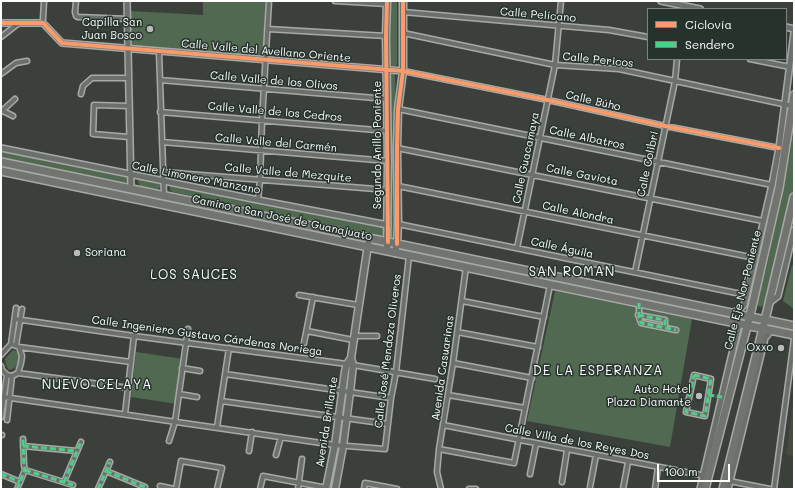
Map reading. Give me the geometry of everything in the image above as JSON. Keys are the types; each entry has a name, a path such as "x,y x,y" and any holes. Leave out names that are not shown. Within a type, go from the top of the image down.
{"main road":[{"name":"Segundo Anillo Poniente","path":"395,253 398,224 398,109 403,71 403,1"},
{"name":"Segundo Anillo Poniente","path":"387,2 387,251"},
{"name":"Calle Eje Nor-Poniente","path":"705,489 705,476 743,325 749,316 779,188 794,94"},
{"name":"Camino a San José de Guanajuato","path":"1,162 794,326"},
{"name":"Camino a San José de Guanajuato","path":"1,171 794,336"},
{"path":"724,489 794,197"},
{"name":"Avenida Brillante","path":"326,488 335,445 342,392 350,364 369,238"},
{"name":"Avenida Brillante","path":"334,489 343,446 350,392 350,364"}],"street":[{"path":"1,22 19,23 43,21 44,1"},
{"path":"76,1 76,16 78,17 128,19"},
{"path":"127,1 131,189"},
{"path":"258,200 269,1"},
{"path":"336,1 387,2"},
{"name":"Calle Guacamaya","path":"517,248 555,65 561,1"},
{"path":"662,1 681,7"},
{"name":"Calle Pelícano","path":"403,12 610,30 647,37"},
{"name":"Calle Valle del Avellano Oriente","path":"43,21 62,43 403,71"},
{"path":"1,37 19,23"},
{"path":"268,29 386,36"},
{"name":"Calle Pericos","path":"403,33 555,65 612,68 792,106"},
{"path":"731,313 739,310 744,305 772,185 779,148 794,33"},
{"path":"159,52 164,195"},
{"name":"Calle Colibrí","path":"634,272 675,81 677,60"},
{"path":"754,60 790,68"},
{"path":"1,74 16,63 27,61"},
{"name":"Calle Búho","path":"403,71 548,100 665,126 779,148"},
{"path":"81,94 83,86 92,78 128,78"},
{"name":"Calle Valle de los Olivos","path":"160,80 387,100"},
{"path":"13,116 2,110 15,99"},
{"path":"129,106 94,105 93,134 129,136"},
{"name":"Calle Albatros","path":"398,109 772,185"},
{"name":"Calle Valle de los Cedros","path":"160,112 388,131"},
{"name":"Calle Valle del Carmén","path":"162,142 388,161"},
{"name":"Calle Limonero Manzano","path":"1,148 388,225"},
{"name":"Calle Gaviota","path":"397,148 763,221"},
{"name":"Calle Valle de Mezquite","path":"163,172 388,190"},
{"name":"Calle Alondra","path":"398,186 755,258"},
{"name":"Calle Águila","path":"398,224 746,295"},
{"path":"769,303 778,296 794,230"},
{"name":"Calle José Mendoza Oliveros","path":"343,446 385,449 391,398 396,372 409,256"},
{"name":"Avenida Casuarinas","path":"441,489 437,472 439,449 453,363 466,267"},
{"path":"439,449 514,463 550,285"},
{"path":"299,295 358,305"},
{"path":"304,344 313,297"},
{"path":"462,302 544,318"},
{"path":"639,303 638,315 641,323 676,330"},
{"path":"1,366 2,370 7,375 12,376 18,372 22,363 22,356 18,346 16,308"},
{"path":"1,356 4,350 11,344 17,319 22,310"},
{"path":"638,315 665,320 665,328"},
{"name":"Calle Ingeniero Gustavo Cárdenas Noriega","path":"17,319 350,364 435,379"},
{"path":"700,489 705,476 719,397 743,325"},
{"path":"169,441 176,422 188,329"},
{"path":"307,331 354,338 377,336"},
{"path":"728,489 765,338 771,331"},
{"path":"457,332 538,347"},
{"path":"125,414 134,336"},
{"path":"774,489 794,339"},
{"path":"11,344 131,362"},
{"path":"218,428 229,348"},
{"path":"453,363 532,378"},
{"path":"182,368 200,371"},
{"path":"18,372 128,388"},
{"path":"225,374 391,398"},
{"path":"1,417 7,375"},
{"path":"694,375 711,379 708,395 705,416 686,412 694,375"},
{"path":"7,420 12,376"},
{"path":"179,394 197,397"},
{"path":"448,395 525,408"},
{"path":"4,397 343,446"},
{"path":"221,401 388,424"},
{"name":"Calle Villa de los Reyes Dos","path":"443,425 705,476"},
{"path":"249,450 252,432"},
{"path":"276,455 281,437"},
{"path":"17,489 25,470 23,439"},
{"path":"64,482 81,442"},
{"path":"530,474 536,444"},
{"path":"23,446 77,451"},
{"path":"562,482 568,450"},
{"path":"590,487 596,455"},
{"path":"298,489 302,459"},
{"path":"160,486 175,489 181,461 222,468 217,489"},
{"path":"98,489 110,462"},
{"path":"623,489 628,462"},
{"path":"655,489 658,467"},
{"path":"25,470 73,485"},
{"path":"106,471 145,487"},
{"path":"1,474 20,482"},
{"path":"260,489 263,476 326,488"},
{"path":"729,481 770,489"},
{"path":"364,489 365,483 397,489"},
{"path":"135,489 138,484"},
{"path":"469,489 476,489"}],"shaded area":[{"path":"794,396 794,456 786,455"}],"green space":[{"path":"203,1 265,1 264,57 129,48 129,11 203,15"},
{"path":"390,1 397,1 397,65 394,68 391,65"},
{"path":"390,73 395,73 397,229 395,240 390,238"},
{"path":"794,129 794,186 764,305 761,307 758,306 758,302 770,251 771,237 787,169"},
{"path":"1,151 129,177 130,180 128,182 123,182 1,158"},
{"path":"139,179 161,184 162,186 158,189 140,186 138,182"},
{"path":"170,186 383,228 385,230 385,234 376,236 173,192 170,190"},
{"path":"792,265 794,265 794,309 783,301"},
{"path":"555,291 692,319 670,447 527,421"},
{"path":"13,350 18,352 20,360 15,368 9,370 5,359"},
{"path":"136,352 183,359 177,404 131,397"}],"tunnel":[{"path":"708,395 717,396"}],"marked path":[{"path":"639,303 639,317 641,323 676,330"},
{"path":"638,315 665,320 665,328"},
{"path":"694,375 711,379 705,416 686,412 694,375"},
{"path":"708,395 722,397"},
{"path":"17,489 25,470 23,439"},
{"path":"64,482 81,442"},
{"path":"23,446 77,451"},
{"path":"98,489 110,462"},
{"path":"25,470 73,485"},
{"path":"106,471 145,487"},
{"path":"1,474 20,482"}],"cycle path":[{"path":"387,1 388,242"},
{"path":"397,244 397,148 398,109 403,71 403,1"},
{"path":"1,23 43,23 62,43 403,71 548,100 665,126 779,148"}],"place":[{"name":"Capilla San Juan Bosco","path":"150,29"},
{"name":"Soriana","path":"77,253"},
{"name":"Oxxo","path":"781,348"},
{"name":"Auto Hotel Plaza Diamante","path":"699,396"}],"district":[{"name":"SAN ROMAN","path":"572,272"},
{"name":"LOS SAUCES","path":"194,275"},
{"name":"DE LA ESPERANZA","path":"598,371"},
{"name":"NUEVO CELAYA","path":"97,385"}]}
